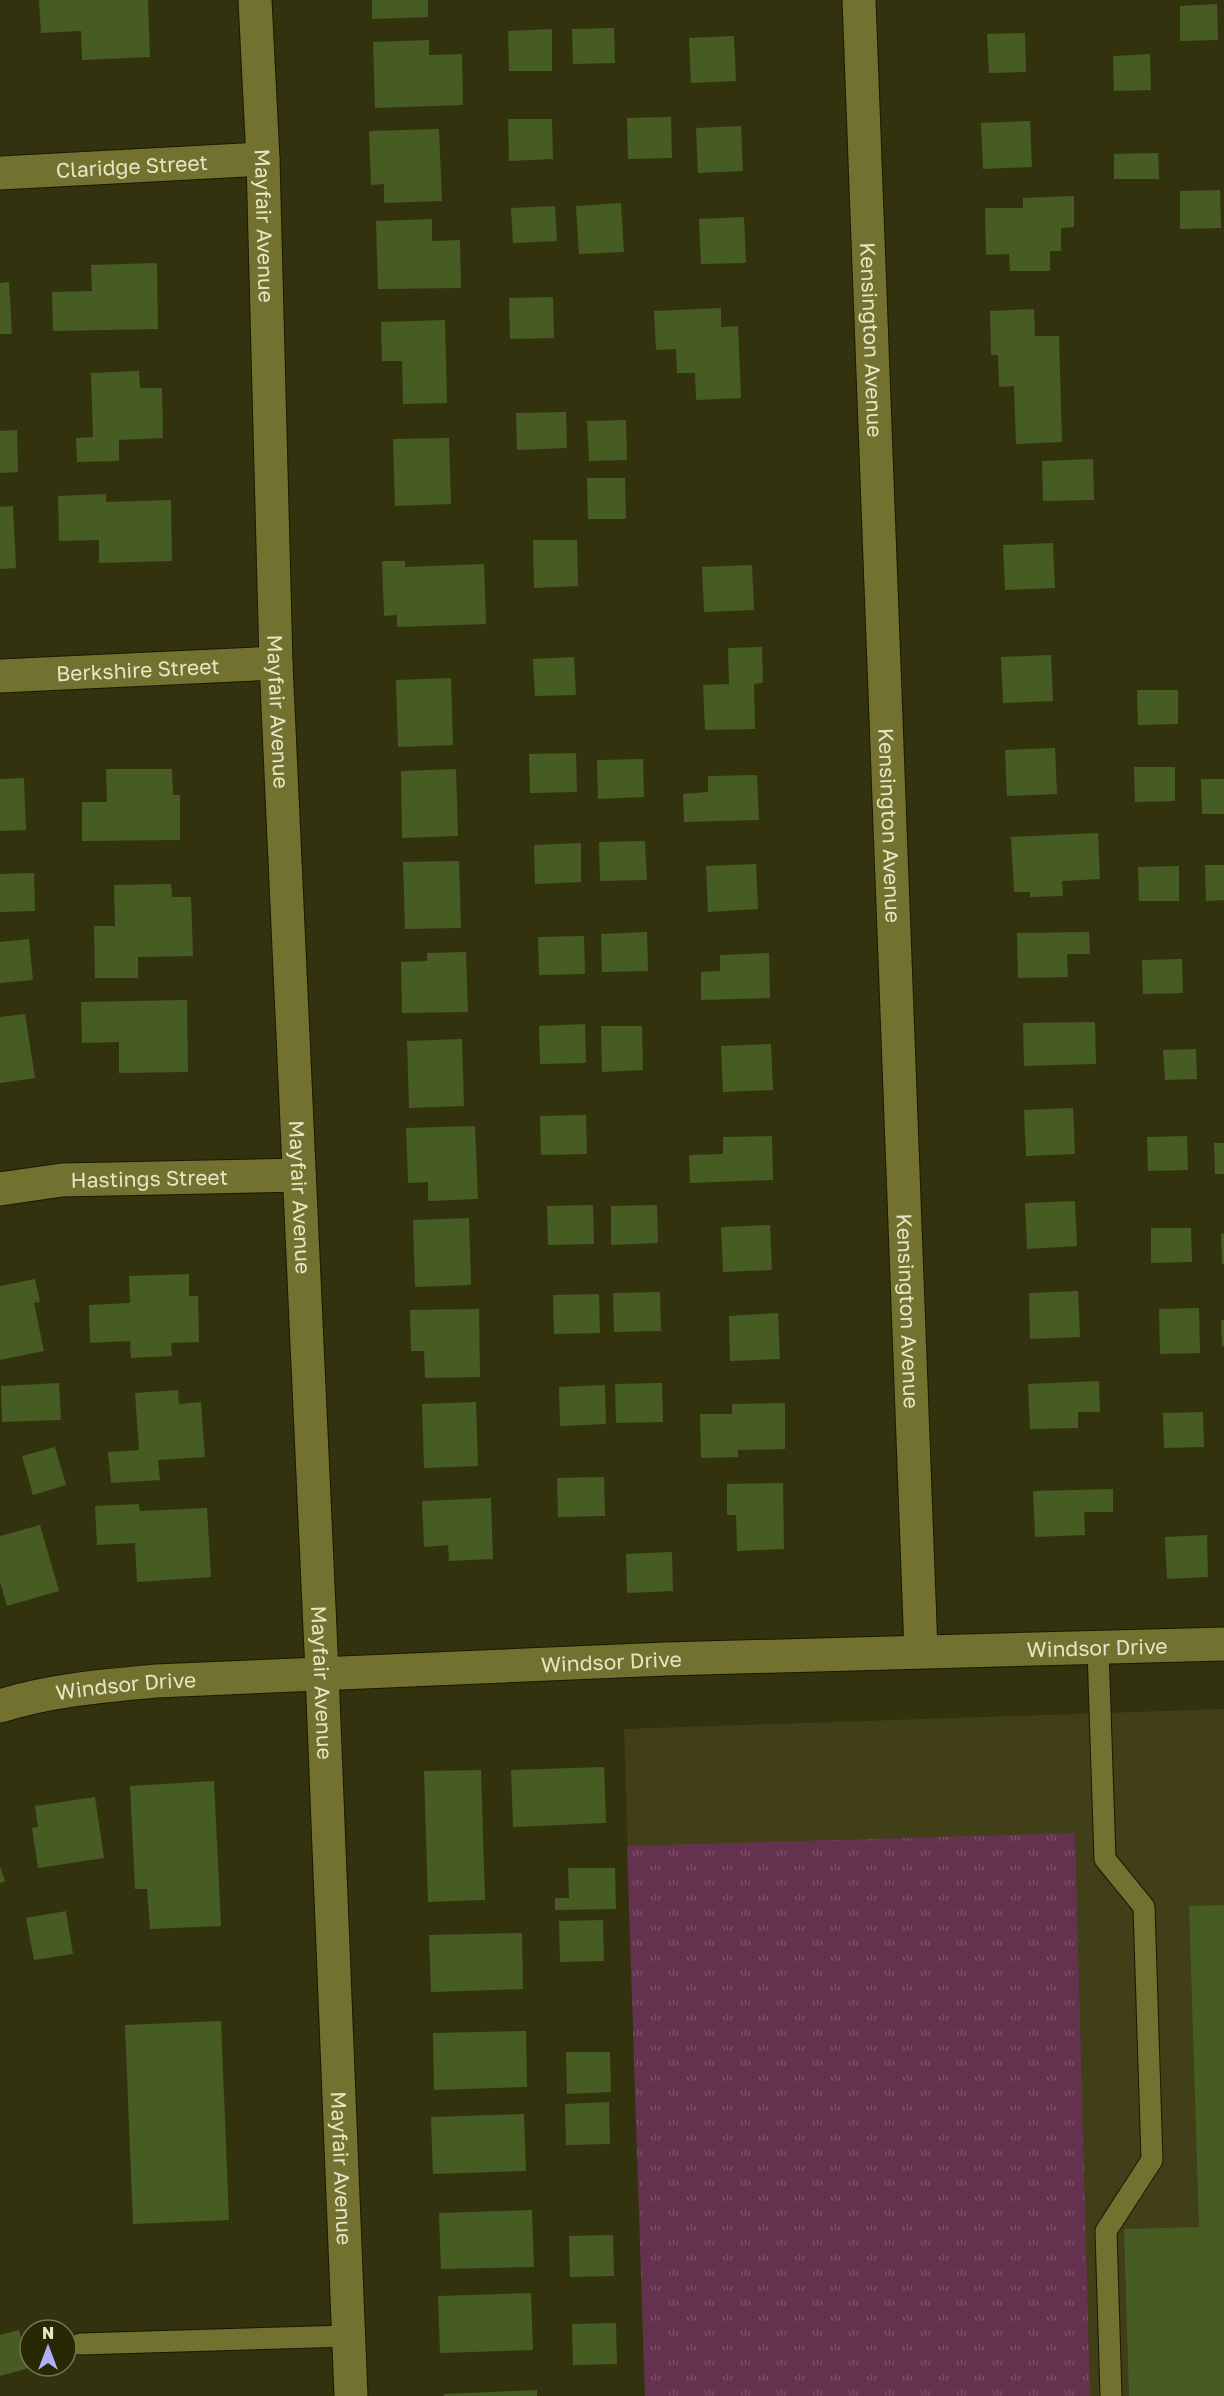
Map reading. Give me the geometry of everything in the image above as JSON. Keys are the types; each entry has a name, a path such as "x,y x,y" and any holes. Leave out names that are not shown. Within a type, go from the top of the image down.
{"street":[{"name":"Mayfair Avenue","path":"255,0 263,159 276,663 322,1673 351,2396"},
{"name":"Kensington Avenue","path":"859,0 921,1651"},
{"name":"Claridge Street","path":"0,173 263,159"},
{"name":"Berkshire Street","path":"0,676 276,663"},
{"name":"Hastings Street","path":"0,1189 62,1180 299,1175"},
{"name":"Windsor Drive","path":"0,1706 40,1696 116,1685 322,1673 921,1651 1224,1644"}],"lane":[{"path":"1098,1648 1105,1859 1144,1907 1152,2160 1106,2230 1111,2396"},
{"path":"80,2344 349,2336"}],"shaded area":[{"path":"1224,1709 1224,2396 645,2396 624,1729"}],"green space":[{"path":"1075,1833 1090,2396 645,2396 627,1846"}],"building":[{"path":"39,0 148,0 150,57 82,60 81,31 41,33"},
{"path":"372,0 428,0 428,17 372,19"},
{"path":"1217,4 1218,40 1180,41 1180,6"},
{"path":"614,28 615,63 573,64 572,29"},
{"path":"552,29 552,71 509,71 508,31"},
{"path":"1025,33 1026,72 989,73 987,34"},
{"path":"734,36 736,81 691,83 689,38"},
{"path":"429,40 429,55 462,54 463,105 375,108 373,42"},
{"path":"1150,54 1151,90 1114,91 1113,56"},
{"path":"671,117 672,158 628,159 627,118"},
{"path":"508,119 552,119 553,159 509,161"},
{"path":"1030,121 1032,167 983,169 981,123"},
{"path":"741,126 743,171 698,173 696,128"},
{"path":"439,129 442,201 384,203 384,184 371,185 369,131"},
{"path":"1158,153 1159,179 1114,179 1114,154"},
{"path":"1220,190 1221,228 1180,229 1180,191"},
{"path":"1074,196 1074,227 1061,228 1061,251 1050,251 1050,271 1010,271 1009,254 986,255 985,208 1023,208 1023,198"},
{"path":"621,203 624,252 579,254 576,206"},
{"path":"555,206 557,241 513,243 511,208"},
{"path":"744,217 746,263 701,264 699,219"},
{"path":"432,219 432,241 460,240 461,288 378,289 376,221"},
{"path":"157,263 158,329 53,331 52,292 92,291 91,265"},
{"path":"9,282 12,334 0,334 0,283"},
{"path":"553,297 554,338 510,339 509,298"},
{"path":"721,308 721,327 738,326 741,398 696,400 695,373 677,373 676,349 656,350 654,311"},
{"path":"1034,309 1035,336 1059,336 1062,442 1016,444 1014,386 999,387 998,355 991,355 990,311"},
{"path":"445,320 447,403 403,404 402,361 382,361 381,322"},
{"path":"139,371 140,388 162,388 163,438 119,440 119,461 77,462 76,438 93,437 91,373"},
{"path":"566,412 567,448 517,450 516,413"},
{"path":"626,420 627,460 589,461 587,421"},
{"path":"17,430 18,472 0,473 0,431"},
{"path":"449,438 451,504 395,506 393,439"},
{"path":"1093,459 1094,500 1043,501 1042,461"},
{"path":"587,478 625,478 626,519 588,519"},
{"path":"106,494 106,502 171,500 172,561 99,563 99,540 59,541 58,496"},
{"path":"13,506 16,568 0,569 0,507"},
{"path":"533,540 577,540 578,586 534,588"},
{"path":"1053,543 1055,588 1005,590 1003,545"},
{"path":"382,561 405,561 405,567 484,564 486,624 397,627 397,615 384,616"},
{"path":"752,565 754,610 704,612 702,567"},
{"path":"762,647 763,683 754,684 755,729 705,730 703,685 729,684 728,648"},
{"path":"1051,655 1053,701 1003,703 1001,657"},
{"path":"574,657 576,695 535,696 533,659"},
{"path":"451,678 453,745 398,747 396,680"},
{"path":"1137,690 1178,690 1178,724 1138,725"},
{"path":"1055,748 1057,794 1007,796 1005,750"},
{"path":"576,753 577,792 530,793 529,754"},
{"path":"643,759 644,797 598,799 597,760"},
{"path":"1134,767 1175,767 1175,801 1135,802"},
{"path":"106,769 172,769 173,795 180,795 180,840 82,841 82,802 107,802"},
{"path":"456,769 458,836 402,838 401,771"},
{"path":"757,775 759,820 684,822 683,794 708,792 708,776"},
{"path":"24,778 26,830 0,831 0,779"},
{"path":"1201,779 1224,779 1224,814 1202,814"},
{"path":"1098,833 1100,879 1062,881 1063,896 1030,897 1030,892 1014,892 1011,837"},
{"path":"645,841 647,880 600,881 599,842"},
{"path":"581,843 581,882 535,884 534,845"},
{"path":"459,861 461,928 405,929 403,862"},
{"path":"756,864 758,909 708,912 706,866"},
{"path":"1205,865 1224,865 1224,900 1206,901"},
{"path":"1179,866 1179,901 1139,901 1138,867"},
{"path":"34,873 35,911 0,912 0,874"},
{"path":"171,884 172,897 191,897 193,956 138,957 138,978 95,978 94,926 115,926 114,885"},
{"path":"647,932 648,971 602,972 601,934"},
{"path":"1089,932 1090,954 1067,954 1068,977 1018,978 1017,933"},
{"path":"584,936 585,974 539,975 538,937"},
{"path":"29,939 33,980 0,983 0,942"},
{"path":"466,952 468,1012 402,1013 401,962 427,961 427,953"},
{"path":"769,953 770,998 701,1000 701,972 720,971 720,955"},
{"path":"1182,959 1183,993 1143,994 1142,960"},
{"path":"187,1000 188,1072 119,1073 119,1042 82,1043 81,1002"},
{"path":"25,1014 35,1078 0,1083 0,1017"},
{"path":"1095,1022 1096,1064 1024,1066 1023,1023"},
{"path":"585,1024 586,1063 540,1064 539,1026"},
{"path":"601,1026 642,1026 643,1070 602,1072"},
{"path":"462,1039 464,1106 409,1108 407,1041"},
{"path":"771,1044 773,1090 723,1092 721,1046"},
{"path":"1196,1049 1197,1079 1165,1080 1163,1050"},
{"path":"1073,1108 1075,1154 1026,1156 1024,1110"},
{"path":"586,1115 587,1154 541,1155 540,1116"},
{"path":"475,1126 478,1199 428,1201 428,1182 408,1183 406,1128"},
{"path":"772,1136 773,1180 690,1183 689,1155 723,1154 723,1137"},
{"path":"1187,1136 1188,1170 1148,1171 1147,1137"},
{"path":"1214,1143 1224,1143 1224,1174 1215,1174"},
{"path":"1075,1201 1077,1246 1027,1249 1025,1203"},
{"path":"593,1205 594,1244 548,1245 547,1206"},
{"path":"657,1205 658,1243 611,1245 611,1206"},
{"path":"469,1218 471,1285 415,1287 413,1220"},
{"path":"770,1225 772,1270 723,1272 721,1227"},
{"path":"1151,1228 1191,1228 1192,1262 1151,1263"},
{"path":"1224,1233 1224,1264 1222,1264 1221,1234"},
{"path":"189,1274 189,1296 198,1296 199,1342 171,1343 172,1356 131,1358 130,1341 90,1343 89,1305 130,1303 129,1276"},
{"path":"35,1279 40,1302 34,1303 44,1351 0,1360 0,1286"},
{"path":"1078,1291 1080,1337 1030,1339 1029,1293"},
{"path":"660,1292 661,1331 614,1332 613,1293"},
{"path":"599,1294 600,1333 554,1334 553,1295"},
{"path":"1199,1308 1200,1353 1160,1354 1159,1309"},
{"path":"479,1309 480,1377 425,1378 424,1351 411,1351 410,1310"},
{"path":"778,1313 780,1359 730,1361 729,1316"},
{"path":"1221,1320 1224,1320 1224,1346 1222,1346"},
{"path":"1099,1381 1100,1412 1078,1412 1078,1428 1030,1429 1028,1384"},
{"path":"59,1383 61,1420 2,1422 1,1386"},
{"path":"662,1383 663,1422 616,1423 615,1384"},
{"path":"605,1385 606,1424 560,1426 559,1387"},
{"path":"178,1390 179,1404 201,1402 205,1457 158,1460 160,1480 111,1483 108,1452 139,1450 135,1393"},
{"path":"476,1402 478,1466 424,1468 422,1404"},
{"path":"785,1403 785,1449 738,1450 738,1457 701,1458 700,1414 732,1414 732,1404"},
{"path":"1203,1412 1204,1447 1164,1448 1163,1413"},
{"path":"55,1447 66,1485 33,1495 22,1456"},
{"path":"604,1477 605,1516 558,1517 557,1478"},
{"path":"783,1483 784,1549 737,1551 736,1515 727,1515 727,1484"},
{"path":"1113,1489 1113,1512 1084,1512 1085,1535 1035,1537 1033,1491"},
{"path":"491,1498 493,1559 449,1561 448,1545 424,1547 422,1501"},
{"path":"139,1504 140,1511 207,1508 211,1577 137,1582 135,1543 97,1545 95,1506"},
{"path":"40,1525 59,1591 7,1606 0,1582 0,1536"},
{"path":"1207,1535 1208,1577 1167,1579 1165,1537"},
{"path":"672,1552 673,1591 627,1593 626,1554"},
{"path":"604,1767 606,1823 513,1827 511,1770"},
{"path":"481,1770 485,1900 428,1902 424,1771"},
{"path":"214,1781 221,1926 150,1929 147,1889 135,1889 130,1786"},
{"path":"95,1797 104,1858 38,1868 32,1828 38,1827 35,1806"},
{"path":"0,1866 5,1881 0,1883"},
{"path":"568,1868 615,1868 616,1909 555,1910 555,1898 569,1898"},
{"path":"1224,1905 1224,2396 1129,2396 1124,2229 1199,2227 1189,1906"},
{"path":"66,1911 73,1954 34,1960 26,1918"},
{"path":"603,1920 604,1961 560,1962 559,1921"},
{"path":"522,1933 523,1989 431,1992 429,1935"},
{"path":"221,2021 229,2220 133,2224 125,2025"},
{"path":"526,2031 527,2087 434,2090 433,2033"},
{"path":"566,2052 610,2052 611,2092 567,2094"},
{"path":"609,2102 610,2144 566,2145 565,2104"},
{"path":"524,2114 526,2171 433,2174 431,2117"},
{"path":"532,2210 534,2267 441,2269 439,2213"},
{"path":"613,2235 614,2276 570,2277 569,2236"},
{"path":"531,2293 533,2350 440,2353 438,2296"},
{"path":"616,2323 617,2364 573,2365 572,2324"},
{"path":"18,2330 18,2371 0,2376 0,2335"},
{"path":"537,2390 537,2396 444,2396 444,2394"}]}
